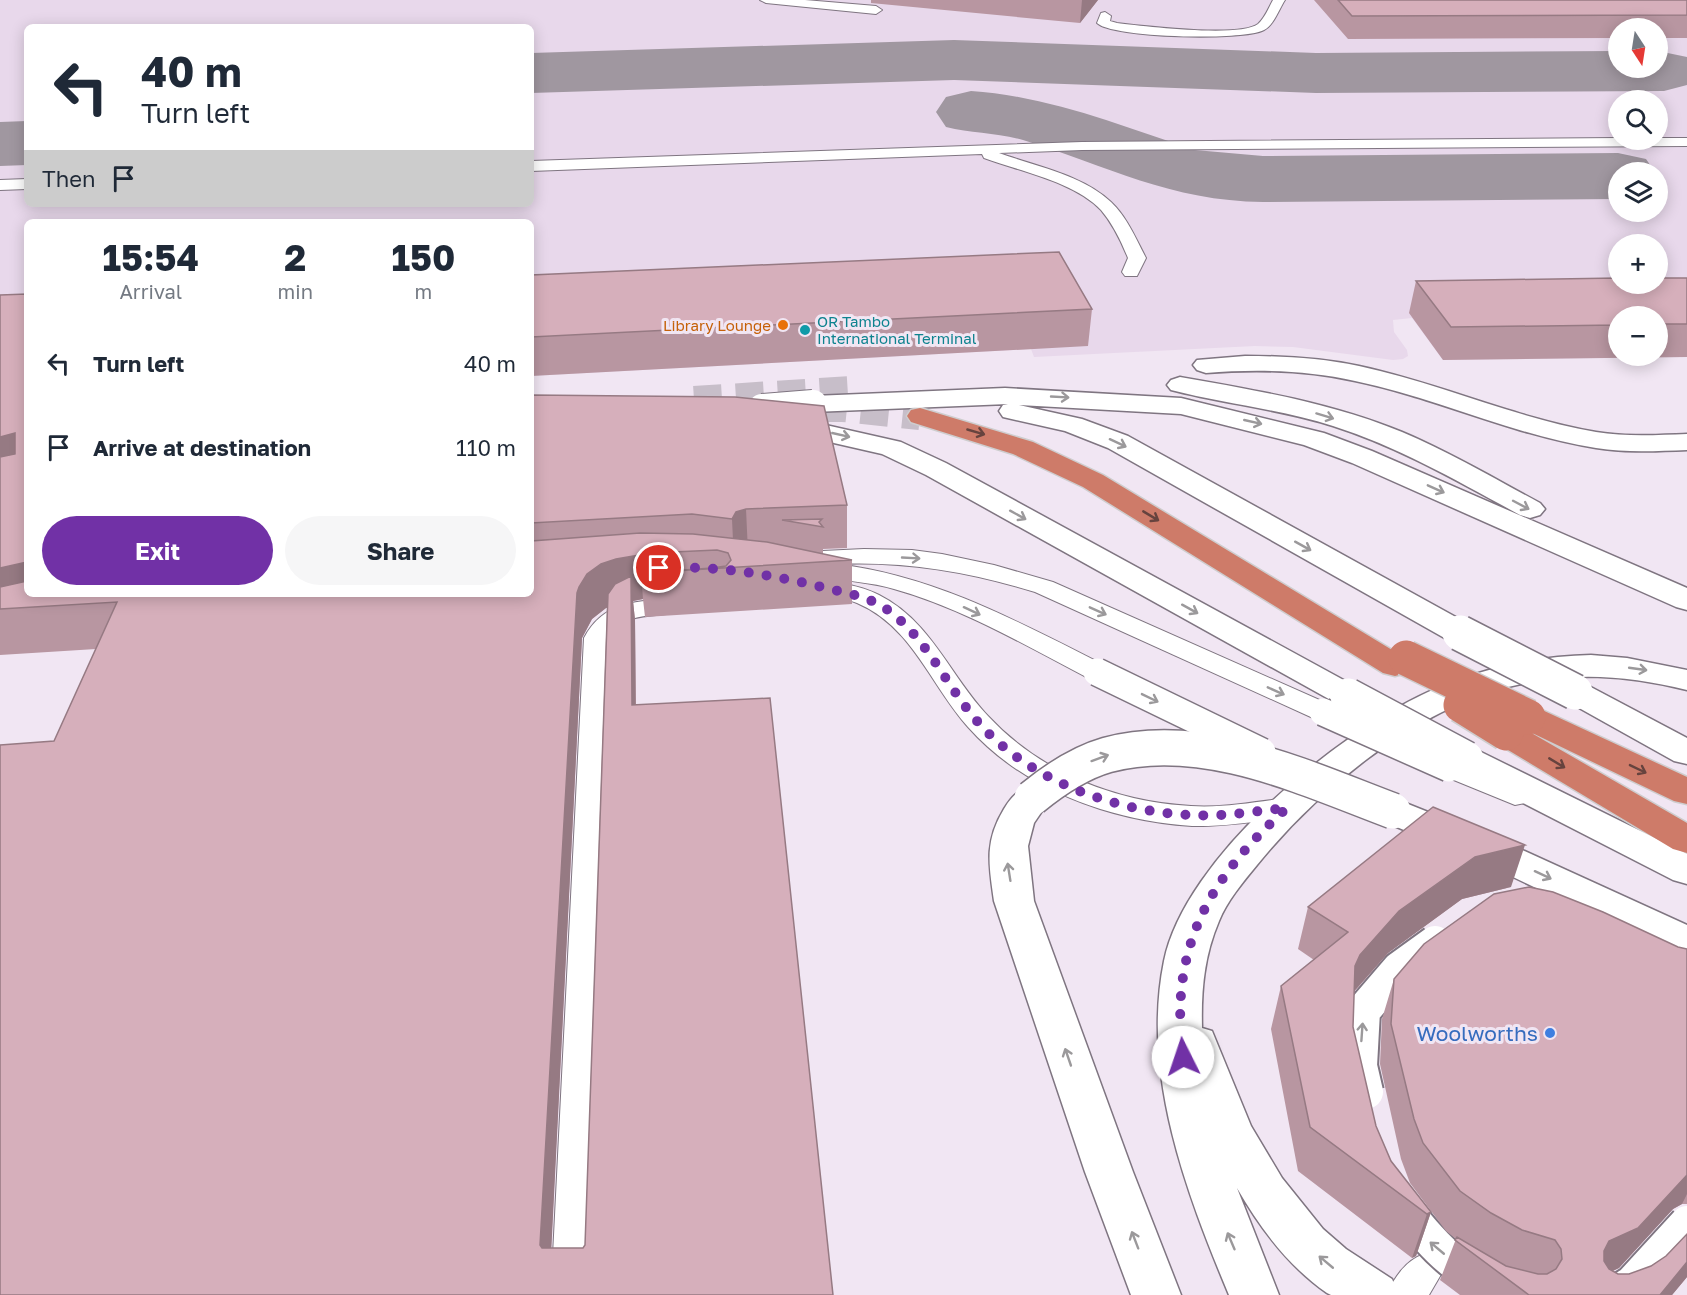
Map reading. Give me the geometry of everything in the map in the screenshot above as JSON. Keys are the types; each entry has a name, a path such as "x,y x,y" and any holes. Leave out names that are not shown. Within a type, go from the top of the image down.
{"highway":[{"path":"920,416 990,436 1093,481 1303,607 1517,725 1687,840"},
{"path":"1517,725 1687,792"}],"street":[{"path":"1206,365 1273,362 1331,369 1386,381 1522,423 1580,437 1639,443 1687,442"},
{"path":"852,390 1022,378 1129,380 1241,394 1321,414 1391,438 1687,594"},
{"path":"1687,600 1362,457 1314,439 1181,406 1030,396 813,404 735,413 891,448 936,469 1139,580 1336,704 1458,764 1687,870"},
{"path":"813,404 1000,409 1073,425 1118,442 1460,633 1687,753"},
{"path":"1254,1295 1223,1221 1188,1100 1180,1036 1185,958 1195,927 1216,888 1264,829 1287,808 1346,759 1401,721 1446,696 1512,675 1588,665 1647,670 1687,681"},
{"path":"1156,1295 1108,1172 1014,901 1007,858 1009,833 1016,815 1032,798 1070,771 1107,755 1150,749 1182,749 1258,763 1393,811 1504,857 1684,962"},
{"path":"1183,981 1194,1038 1217,1106 1265,1191 1287,1222 1310,1248 1328,1264 1374,1295"}],"lane":[{"path":"766,0 876,10"},
{"path":"1106,16 1103,23 1116,27 1242,33 1262,26 1279,0"},
{"path":"534,166 1102,146 1687,142"},
{"path":"978,150 1083,190 1104,204 1122,226 1137,258 1131,272"},
{"path":"0,185 24,184"},
{"path":"784,569 880,556 924,558 1001,573 1044,587 1336,704"},
{"path":"784,569 857,572 936,594 1238,741 1393,811"},
{"path":"784,569 868,599 889,611 914,632 976,720 1003,748 1043,774 1082,792 1124,805 1192,816 1287,808"},
{"path":"571,1295 597,638 600,628 608,620 621,613 642,609 708,604"},
{"path":"1372,1120 1359,1066 1363,1011 1399,969 1463,922"},
{"path":"1386,1174 1393,1193 1432,1245 1465,1269 1500,1289 1525,1295"},
{"path":"1604,1295 1625,1288 1648,1266 1673,1233 1687,1223"}],"shaded area":[{"path":"0,0 1687,0 1687,357 1668,357 1668,306 1608,306 1608,358 1443,360 1412,318 1393,320 1394,332 1407,350 1408,356 1393,360 1293,347 1255,346 1034,357 1031,349 534,376 534,219 24,219 24,423 0,433"}],"building":[{"path":"1338,0 1687,0 1687,15 1352,16"},
{"path":"1059,252 1092,309 534,337 534,275"},
{"path":"1608,278 1608,294 1668,294 1668,278 1687,278 1687,324 1668,324 1668,306 1608,306 1608,325 1451,327 1416,281"},
{"path":"24,294 24,563 0,568 0,457 15,454 15,433 0,437 0,295"},
{"path":"534,395 735,397 824,406 847,505 746,509 736,512 732,519 692,514 534,523"},
{"path":"822,519 819,522 823,527 782,520"},
{"path":"640,533 693,534 767,542 852,560 641,573 726,566 731,560 728,553 717,550 651,553 601,564 587,574 579,587 540,1245 542,1248 583,1248 585,1245 608,594 615,584 631,576 632,705 770,698 833,1295 0,1295 0,745 54,741 117,602 0,609 0,587 24,582 24,597 534,597 534,541"},
{"path":"1433,807 1525,845 1475,857 1399,911 1360,955 1355,966 1353,1027 1376,1126 1391,1161 1431,1212 1427,1214 1310,1127 1281,986 1348,932 1308,907"},
{"path":"1529,887 1553,892 1687,949 1687,1175 1638,1228 1609,1241 1604,1251 1604,1261 1609,1269 1618,1274 1629,1274 1651,1266 1666,1256 1687,1234 1687,1262 1660,1295 1529,1295 1455,1240 1457,1237 1506,1266 1538,1274 1547,1274 1556,1269 1562,1259 1561,1249 1555,1240 1522,1230 1491,1213 1460,1191 1423,1143 1414,1119 1391,1024 1394,979 1424,944 1494,894"}],"taxiway":[{"path":"534,73 954,60 1316,73 1608,71"},
{"path":"971,112 997,114 1047,124 1168,166 1227,178 1608,176"},
{"path":"0,144 24,143"}],"tunnel":[{"path":"694,400 852,390"},
{"path":"819,408 843,408 920,416"}],"place":[{"name":"Library Lounge","path":"783,325"},
{"name":"OR Tambo International Terminal","path":"805,330"},
{"name":"Woolworths","path":"1550,1033"}],"route":[{"path":"659,568 681,567 788,578 868,599 889,611 914,632 976,720 1003,748 1043,774 1082,792 1148,810 1192,816 1287,808 1241,855 1216,888 1195,927 1185,958 1180,1036 1183,1057"}]}
